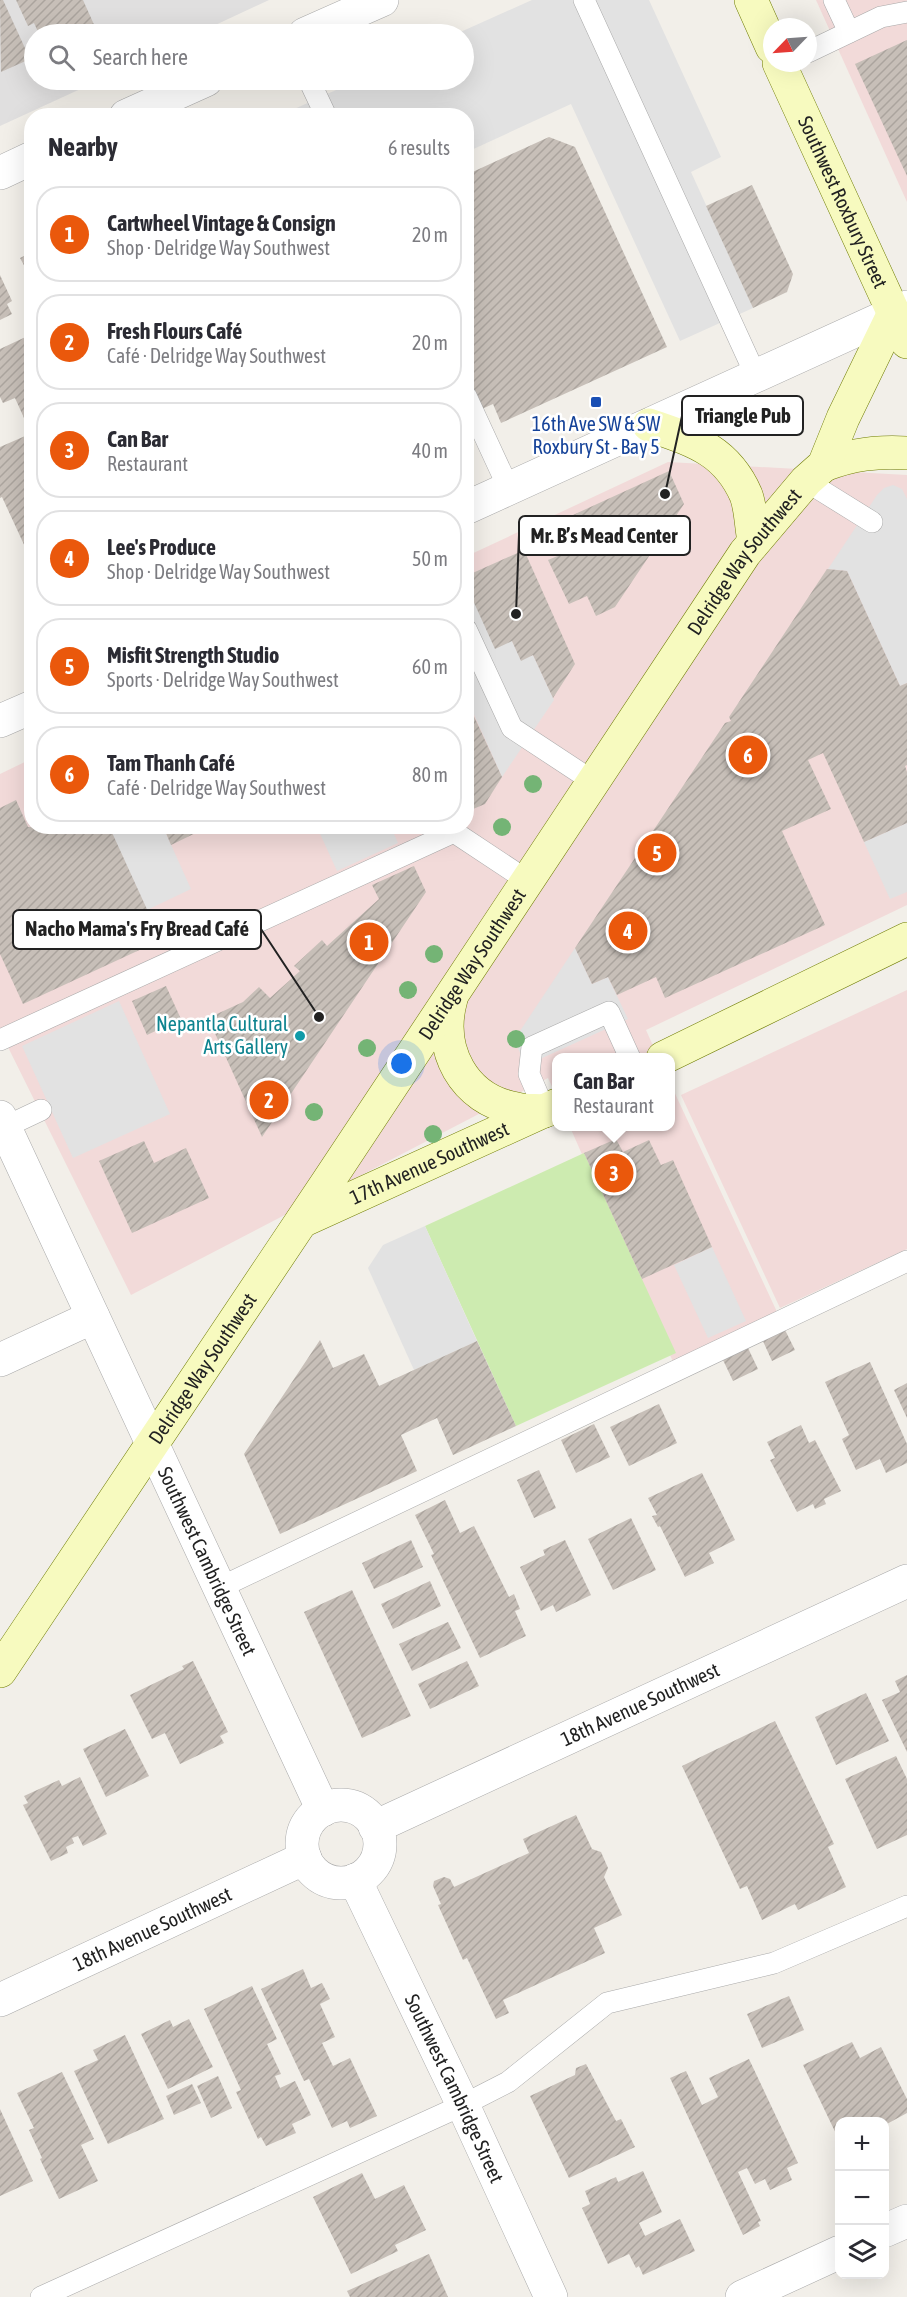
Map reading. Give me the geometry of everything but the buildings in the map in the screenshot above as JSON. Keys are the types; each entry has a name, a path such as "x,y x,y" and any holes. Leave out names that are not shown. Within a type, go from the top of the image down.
{"main road":[{"name":"Southwest Roxbury Street","path":"751,0 763,20"},
{"name":"Southwest Roxbury Street","path":"791,72 903,321"},
{"name":"Delridge Way Southwest","path":"0,1671 754,541 815,473 843,418 903,321"},
{"path":"649,424 698,441 729,466 746,496 754,541"},
{"path":"815,473 842,458 868,452 907,453"},
{"path":"673,1053 907,939"},
{"path":"452,994 447,1015 446,1037 452,1058 462,1076 478,1092 496,1103 517,1109 551,1108"},
{"name":"17th Avenue Southwest","path":"301,1222 551,1108"}],"street":[{"path":"328,24 382,0"},
{"path":"144,108 184,90"},
{"path":"0,173 24,162"},
{"path":"474,504 756,376 903,321"},
{"path":"0,721 24,710"},
{"name":"Southwest Cambridge Street","path":"2,1122 221,1587 323,1810"},
{"path":"0,1360 93,1317"},
{"name":"18th Avenue Southwest","path":"375,1827 907,1581"},
{"path":"339,1805 352,1806 364,1812 374,1822 375,1827 379,1834 380,1848 369,1872 345,1883 332,1882 320,1877 310,1869 302,1846 303,1834 316,1814 339,1805"},
{"name":"18th Avenue Southwest","path":"0,2000 305,1858"},
{"name":"Southwest Cambridge Street","path":"355,1880 464,2105 551,2297"},
{"path":"889,2229 907,2221"},
{"path":"742,2297 835,2254"}],"lane":[{"path":"584,0 756,376"},
{"path":"834,0 849,32"},
{"path":"817,45 881,17 907,12"},
{"path":"314,90 322,108"},
{"path":"474,414 508,489"},
{"path":"815,473 872,522"},
{"path":"474,646 512,728 594,782"},
{"path":"0,1040 450,834"},
{"path":"457,834 528,881"},
{"path":"551,1108 529,1074 532,1047 609,1012 628,1053"},
{"path":"2,1122 40,1110"},
{"path":"221,1587 907,1260"},
{"path":"41,2297 464,2105 508,2082 607,2003 774,1963 907,1906"}],"shaded area":[{"path":"0,0 269,0 217,24 24,24 24,90 78,90 39,108 24,108 24,115 0,126"},
{"path":"532,0 649,0 721,157 691,172 753,308 680,341 571,104 474,149 474,108 297,108 336,90 474,90 474,26"},
{"path":"816,0 907,0 907,202"},
{"path":"668,462 907,475 907,905 646,1030 656,1053 552,1053 552,1086 548,1078 131,1295 0,1031 0,774 24,762 24,834 474,834 474,553"},
{"path":"893,485 902,489 907,499 907,683 900,686 847,571 828,569 877,495 884,488"},
{"path":"474,596 512,641 521,660 533,655 554,700 502,777 474,715"},
{"path":"907,823 907,892 890,899 864,842"},
{"path":"112,834 166,834 191,889 147,910"},
{"path":"320,834 394,834 398,843 337,871"},
{"path":"575,948 592,984 608,977 628,1019 540,1059 522,1057 514,1040"},
{"path":"907,990 907,1249 780,1308 681,1095"},
{"path":"119,1001 170,1114 73,1158 22,1046"},
{"path":"675,1094 778,1314 674,1364 572,1131 675,1131"},
{"path":"425,1226 477,1341 414,1370 368,1268 383,1245"},
{"path":"712,1247 746,1321 708,1338 674,1265"}],"green space":[{"path":"584,1153 676,1353 516,1426 425,1226"}],"place":[{"name":"16th Ave SW & SW Roxbury St - Bay 5","path":"596,402"},
{"name":"Triangle Pub","path":"665,494"},
{"name":"Mr. B’s Mead Center","path":"516,614"},
{"name":"Tam Thanh Café","path":"748,755"},
{"name":"Misfit Strength Studio","path":"657,853"},
{"name":"Lee's Produce","path":"628,931"},
{"name":"Cartwheel Vintage & Consign","path":"369,942"},
{"name":"Nacho Mama's Fry Bread Café","path":"319,1017"},
{"name":"Nepantla Cultural Arts Gallery","path":"300,1036"},
{"name":"Fresh Flours Café","path":"269,1100"},
{"name":"Can Bar","path":"614,1173"}]}
